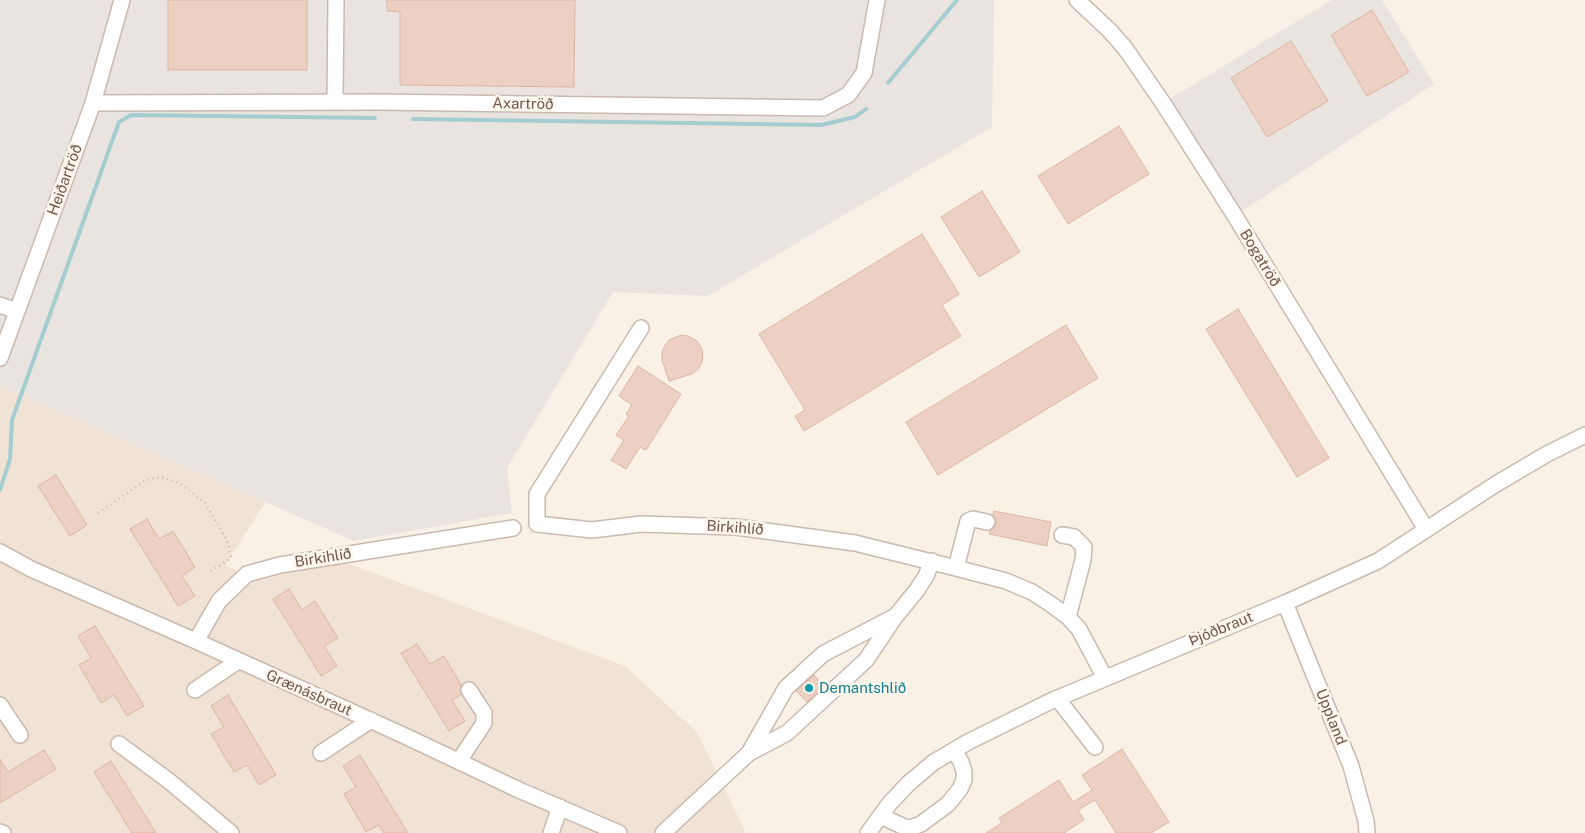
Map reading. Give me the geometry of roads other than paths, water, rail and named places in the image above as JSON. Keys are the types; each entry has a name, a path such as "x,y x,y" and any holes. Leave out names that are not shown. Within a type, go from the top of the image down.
{"street":[{"name":"Heiðartröð","path":"0,358 93,103 122,0"},
{"path":"335,102 336,0"},
{"name":"Axartröð","path":"93,103 335,102 823,108 848,95 864,73 877,0"},
{"name":"Bogatröð","path":"1077,0 1125,48 1163,103 1235,216 1426,529"},
{"path":"0,305 17,311"},
{"name":"Birkihlíð","path":"641,328 537,494 536,524 592,530 641,524 736,527 855,543 932,561 1006,582 1032,592 1068,617 1079,629 1105,678"},
{"name":"Þjóðbraut","path":"868,833 908,783 934,762 954,750 1057,698 1285,603 1378,561 1496,484 1547,454 1585,436"},
{"path":"956,568 968,521 973,519 987,522"},
{"name":"Birkihlíð","path":"196,641 219,600 247,574 289,563 513,528"},
{"path":"1062,535 1074,538 1084,547 1083,560 1068,617"},
{"name":"Grænásbraut","path":"0,552 31,569 196,641 371,720 519,790 619,833"},
{"path":"663,833 749,753 787,733 866,660 895,616 917,590 926,576 932,561"},
{"name":"Uppland","path":"1285,603 1351,766 1366,821 1367,833"},
{"path":"749,753 786,688 823,654 895,616"},
{"path":"195,690 238,661"},
{"path":"459,761 484,723 484,713 469,690"},
{"path":"1057,698 1095,747"},
{"path":"0,705 20,735"},
{"path":"322,753 371,720"},
{"path":"119,744 169,781 231,833"},
{"path":"881,816 907,828 913,827 921,824 948,804 960,789 964,780 964,771 954,750"},
{"path":"551,833 560,807"}],"waterway":[{"path":"888,83 957,0"},
{"path":"413,119 821,125 855,117 866,109"},
{"path":"0,490 10,459 12,420 119,122 131,115 375,118"}],"place":[{"name":"Demantshlið","path":"809,688"}]}
